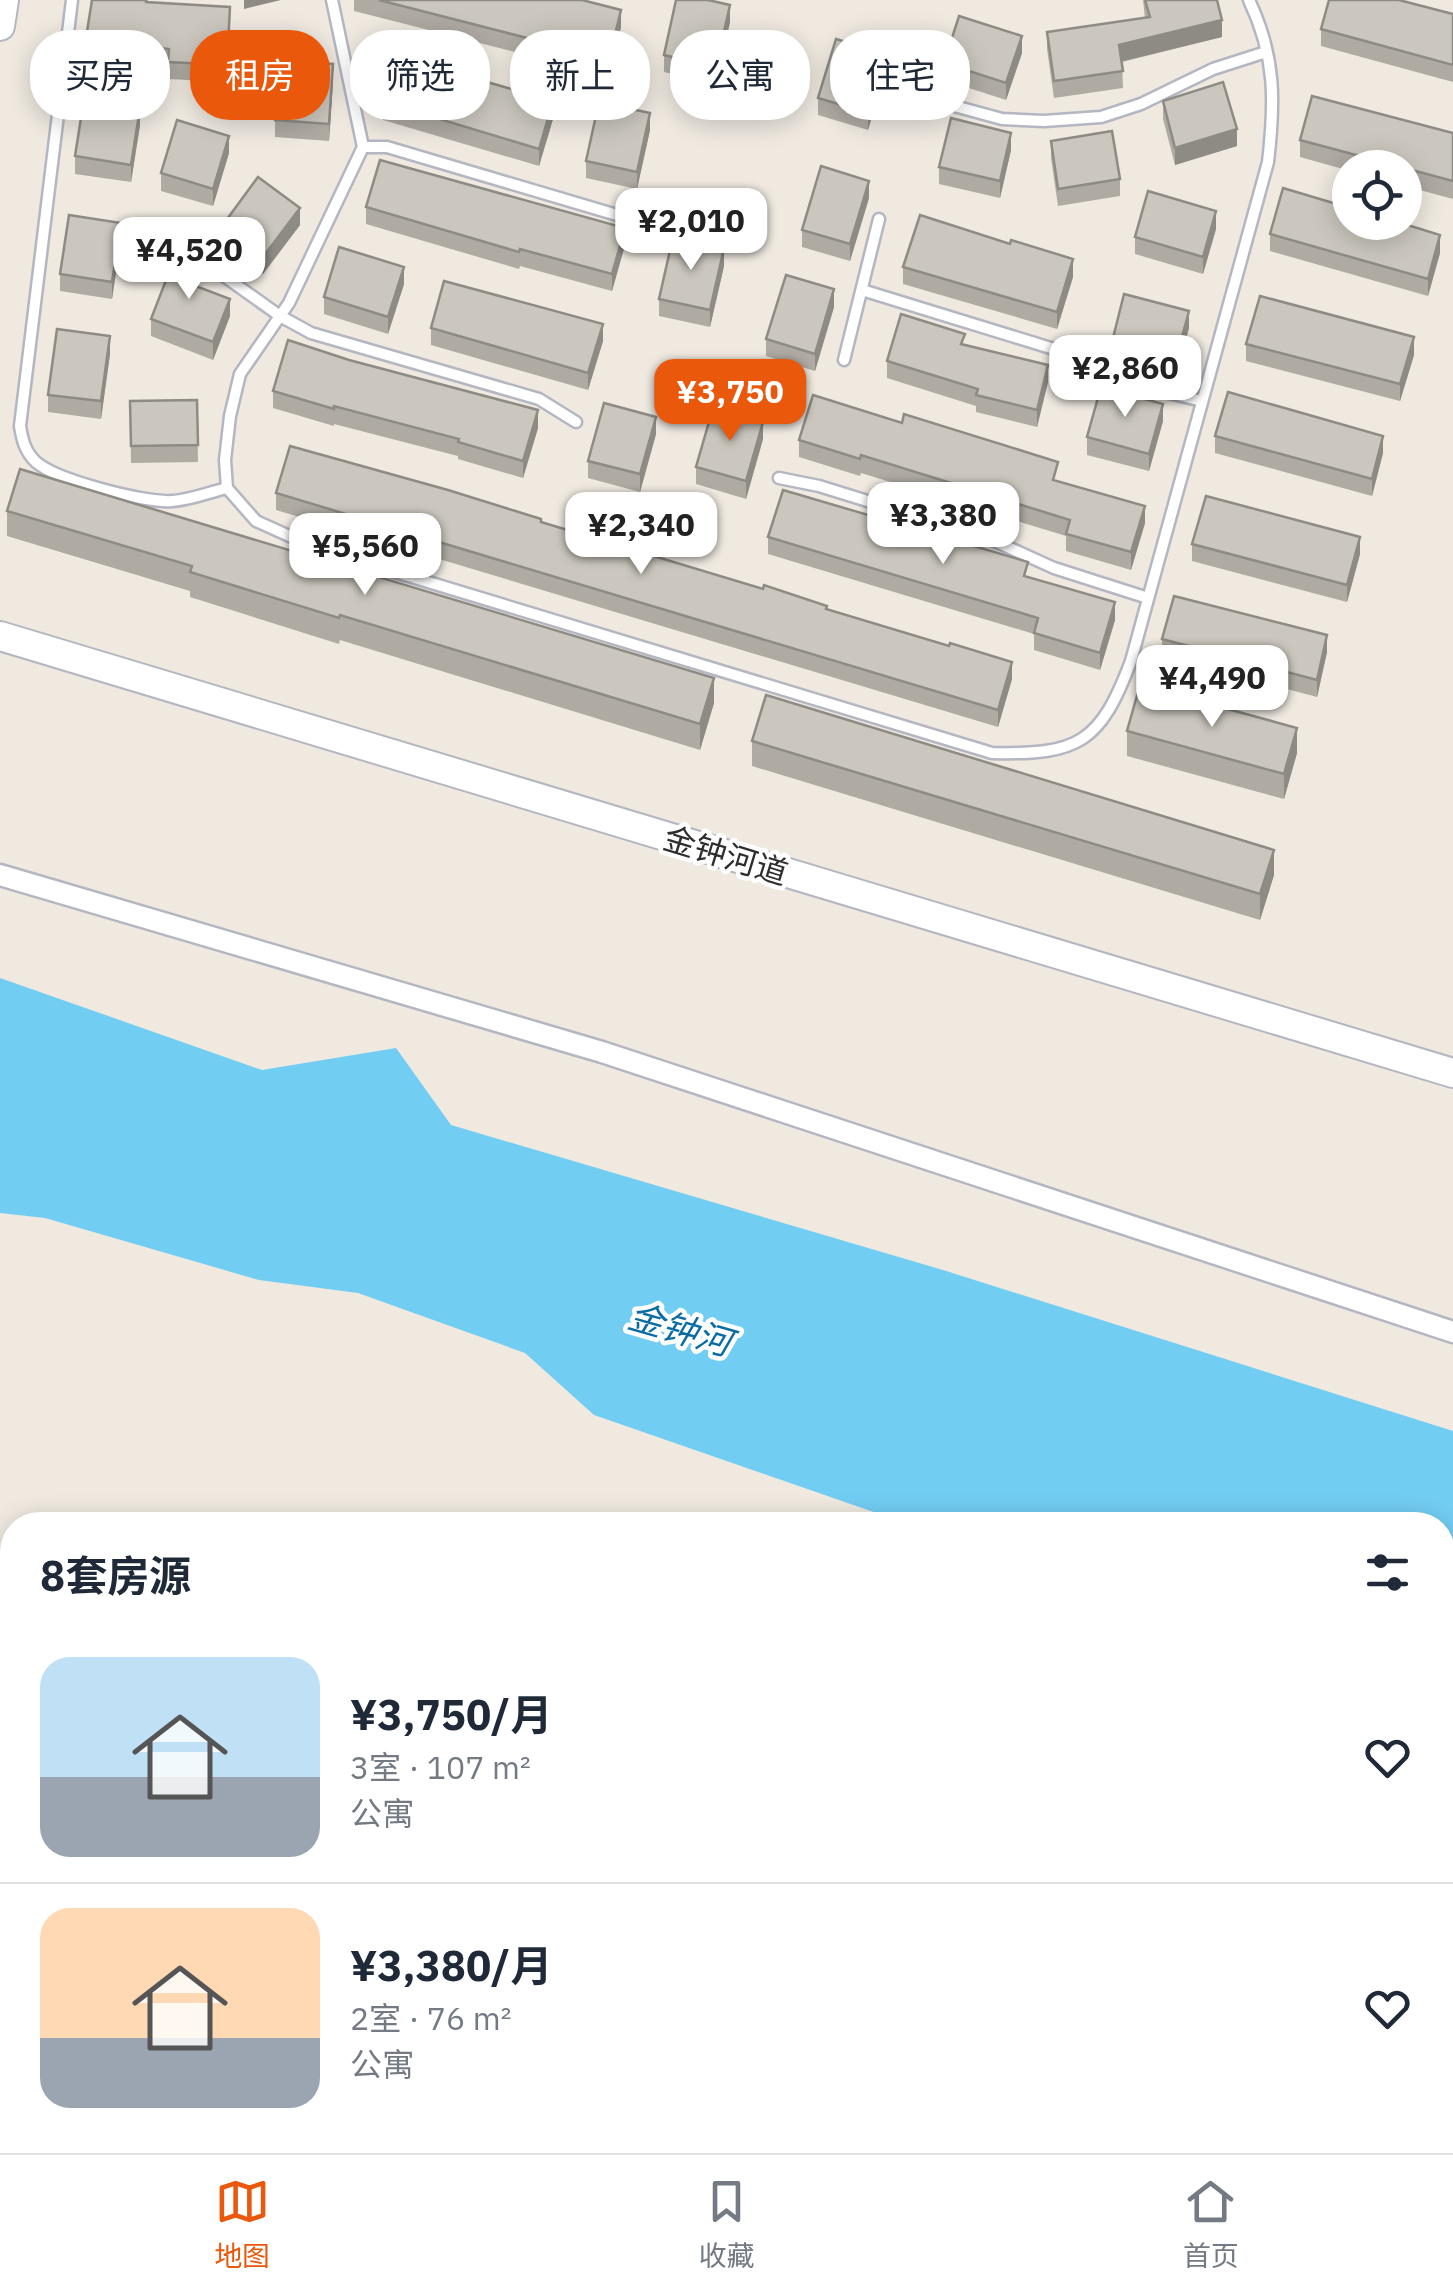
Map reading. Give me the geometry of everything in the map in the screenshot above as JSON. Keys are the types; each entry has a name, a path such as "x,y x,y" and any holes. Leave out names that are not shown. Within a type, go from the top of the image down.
{"street":[{"path":"0,26 4,0"},
{"name":"金钟河道","path":"0,636 1453,1073"},
{"path":"0,875 602,1052 1453,1332"}],"lane":[{"path":"72,0 20,426 23,442 34,461 55,473 141,498 174,501 227,488"},
{"path":"332,0 363,147 280,316 240,374 228,430 227,488 256,521 316,548 992,753 1035,754 1069,747 1097,728 1116,700 1148,598 1268,162 1274,77 1248,0"},
{"path":"970,110 1002,119 1101,117 1141,104 1213,69 1266,52"},
{"path":"363,147 388,147 644,223"},
{"path":"844,360 879,219"},
{"path":"214,269 311,333 539,399 576,422"},
{"path":"862,290 1054,348 1108,378 1202,401"},
{"path":"778,478 819,486 990,538 1054,568 1148,598"}],"water":[{"name":"金钟河","path":"0,978 262,1070 396,1048 451,1125 943,1270 1453,1431 1453,1512 874,1512 594,1415 525,1353 358,1293 259,1280 45,1218 0,1213"}],"building":[{"path":"92,0 230,7 229,30 190,30 190,63 170,62 170,30 87,30"},
{"path":"379,0 582,0 621,10 616,30 510,30 510,34"},
{"path":"676,0 730,5 724,30 670,30 670,56 664,55"},
{"path":"1145,0 1217,0 1222,20 1119,45 1123,71 1054,81 1047,32 1150,17"},
{"path":"1329,0 1399,0 1453,14 1453,65 1321,29"},
{"path":"959,16 1022,36 1006,83 970,71 970,30 955,30"},
{"path":"830,59 830,102 818,98"},
{"path":"330,64 333,64 330,109"},
{"path":"1223,82 1237,129 1175,148 1163,101"},
{"path":"490,83 510,89 510,120 547,120 539,149 443,120 490,120"},
{"path":"1312,96 1453,133 1453,181 1422,173 1422,150 1337,150 1300,140"},
{"path":"81,120 138,120 131,165 75,156"},
{"path":"177,120 229,136 213,189 161,173"},
{"path":"275,120 329,120 329,124"},
{"path":"595,120 648,120 637,172 586,161"},
{"path":"951,120 1011,133 1000,181 939,167"},
{"path":"1112,131 1120,179 1058,189 1051,141"},
{"path":"380,160 625,228 612,274 520,249 519,252 366,207"},
{"path":"821,166 869,181 850,244 802,230"},
{"path":"258,177 300,208 263,257 222,226"},
{"path":"1283,188 1332,203 1332,240 1422,240 1422,229 1440,235 1428,279 1270,234"},
{"path":"1148,191 1216,211 1203,257 1135,237"},
{"path":"69,215 121,223 112,282 60,274"},
{"path":"920,215 1073,259 1057,312 903,267"},
{"path":"673,237 724,248 710,310 659,299"},
{"path":"180,244 195,249 185,282 230,299 213,342 151,319"},
{"path":"339,247 404,267 388,317 324,297"},
{"path":"786,275 834,289 815,354 766,339"},
{"path":"444,281 603,324 588,373 431,328"},
{"path":"1124,294 1189,311 1176,359 1112,342"},
{"path":"1260,296 1414,337 1400,384 1246,344"},
{"path":"901,314 965,334 961,344 1048,365 1037,410 976,395 978,389 887,361"},
{"path":"57,329 110,336 101,401 48,395"},
{"path":"288,340 538,410 523,461 458,442 459,439 273,391"},
{"path":"1101,387 1163,404 1149,454 1087,437"},
{"path":"1228,392 1383,436 1372,479 1215,436"},
{"path":"813,395 902,423 904,414 1058,462 1053,480 1145,506 1131,552 1066,534 1070,520 861,455 860,459 799,440"},
{"path":"197,400 198,445 131,446 130,401"},
{"path":"604,403 656,417 640,474 588,461"},
{"path":"713,408 763,422 746,481 696,467"},
{"path":"290,446 448,490 763,589 764,585 827,606 826,609 1012,662 998,710 276,493"},
{"path":"20,469 714,678 700,724 340,615 339,618 190,572 192,566 7,511"},
{"path":"783,490 1028,562 1024,576 1115,602 1100,653 1034,633 1038,618 768,537"},
{"path":"1206,496 1360,537 1347,585 1192,544"},
{"path":"1174,596 1327,635 1317,680 1162,639"},
{"path":"1140,685 1297,728 1284,774 1127,731"},
{"path":"766,695 1274,850 1260,894 752,741"}]}
